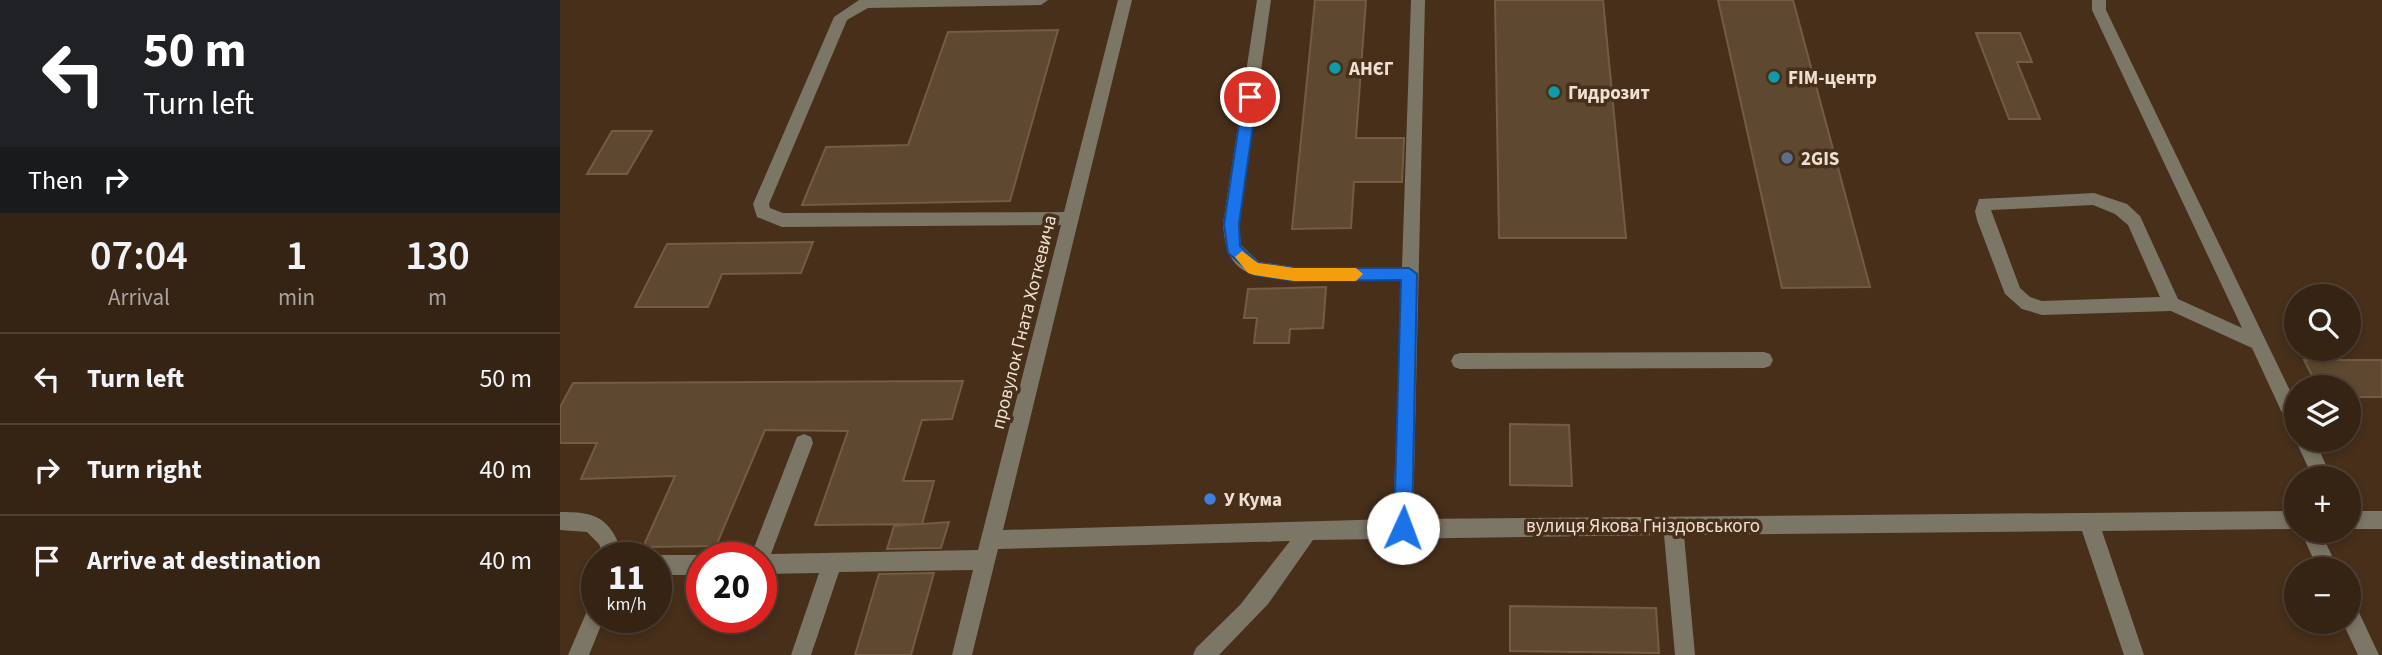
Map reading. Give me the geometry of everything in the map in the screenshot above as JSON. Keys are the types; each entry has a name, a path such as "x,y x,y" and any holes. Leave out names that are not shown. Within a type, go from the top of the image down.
{"street":[{"path":"1041,0 868,3 849,10 841,17 761,204 763,212 782,220 1070,218"},
{"name":"провулок Гната Хоткевича","path":"962,655 1125,0"},
{"path":"1264,0 1231,224 1233,248 1254,268 1294,274 1409,274"},
{"path":"1403,528 1418,0"},
{"path":"2099,0 2099,10 2284,397"},
{"path":"2172,304 2134,221 2108,202 2094,199 1986,204 1983,211 1985,220 2011,289 2017,299 2028,305 2172,304 2258,343"},
{"path":"1460,361 1764,360"},
{"path":"766,542 804,443"},
{"path":"560,520 582,520 594,524 603,531 607,542"},
{"name":"вулиця Якова Гніздовського","path":"989,540 1403,528 2284,520"},
{"path":"2361,520 2382,520"},
{"path":"2089,522 2134,655"},
{"path":"1673,525 1685,655"},
{"path":"1203,655 1228,634 1284,570 1308,531"},
{"path":"777,564 984,560"},
{"path":"801,655 832,563"},
{"path":"578,655 588,633"},
{"path":"2359,634 2369,655"}],"building":[{"path":"1315,0 1366,0 1356,138 1404,138 1402,182 1354,182 1351,228 1292,229"},
{"name":"Гидрозит","path":"1495,0 1603,0 1626,238 1499,238"},
{"name":"FIM-центр","path":"1718,0 1793,0 1870,287 1782,288"},
{"path":"1058,30 1010,201 802,205 826,147 908,145 948,32"},
{"path":"1976,33 2020,33 2032,62 2017,62 2040,119 2009,119"},
{"path":"612,131 652,131 627,174 587,174"},
{"path":"813,242 801,273 722,274 708,307 635,307 667,244"},
{"path":"1326,287 1323,328 1290,329 1289,343 1254,343 1257,318 1244,318 1248,289"},
{"path":"2382,360 2382,397 2361,397 2361,375 2312,375 2305,361"},
{"path":"963,381 952,419 922,420 903,481 934,481 922,524 815,525 848,431 765,430 718,542 686,542 686,546 672,547 672,542 645,542 675,476 581,479 597,443 560,443 560,407 573,383"},
{"path":"1510,424 1569,425 1572,486 1510,485"},
{"path":"949,522 941,548 887,549 894,526"},
{"path":"934,573 911,655 855,655 879,574"},
{"path":"1510,606 1656,608 1659,653 1510,651"}],"slow traffic":[{"path":"1242,257 1254,268 1294,274 1356,274"}],"place":[{"name":"АНЄГ","path":"1335,68"},
{"name":"FIM-центр","path":"1774,77"},
{"name":"Гидрозит","path":"1554,92"},
{"name":"2GIS","path":"1787,158"},
{"name":"У Кума","path":"1210,499"}],"route":[{"path":"1250,97 1231,224 1233,248 1254,268 1294,274 1409,274 1403,528"}]}
